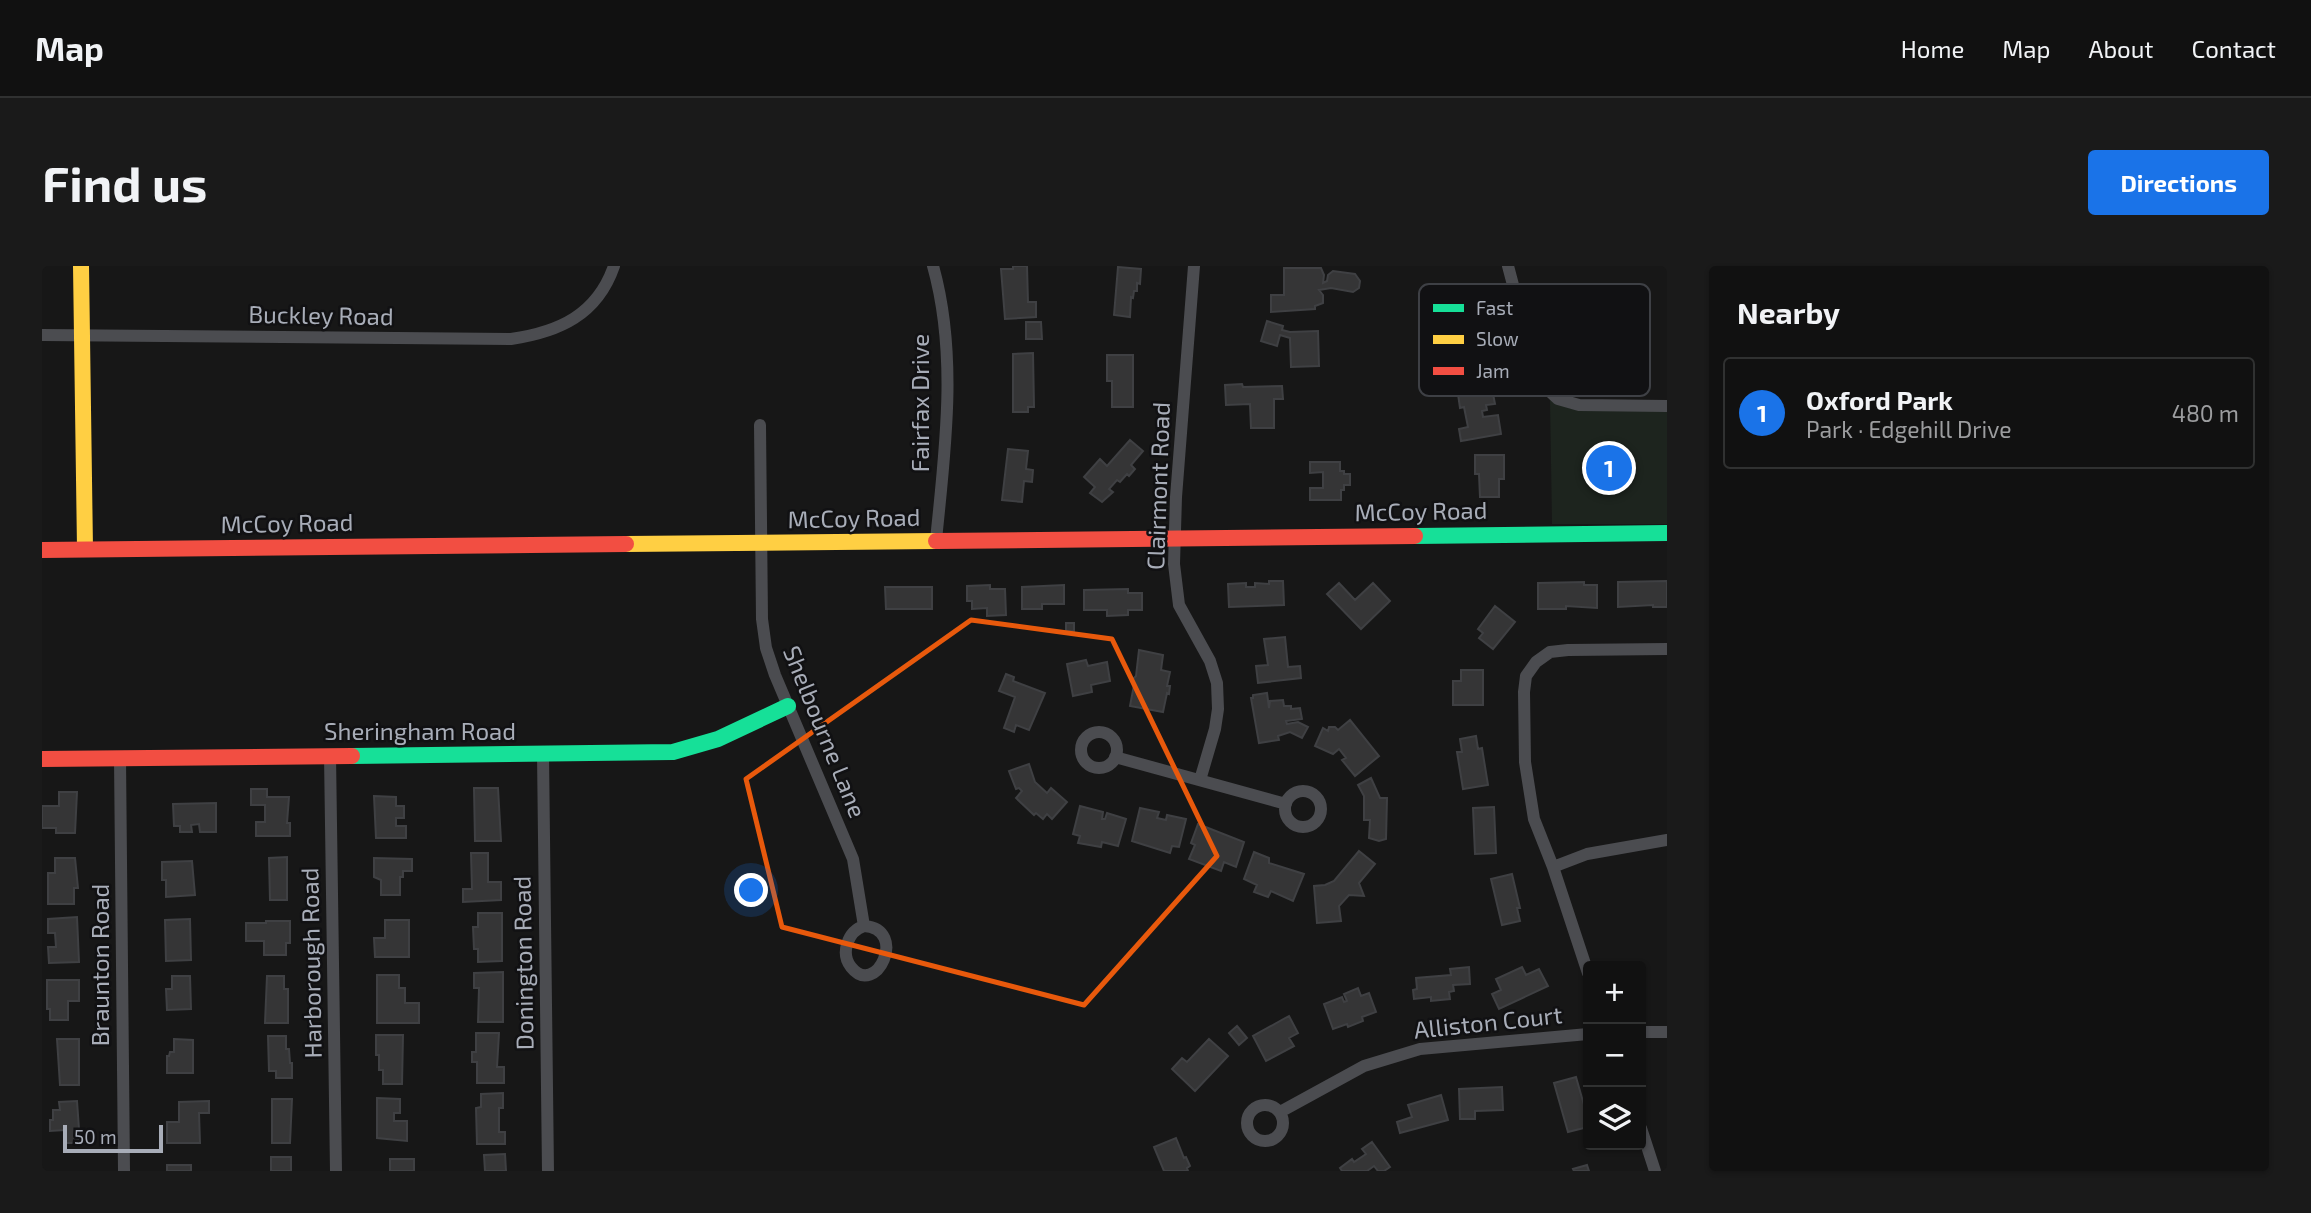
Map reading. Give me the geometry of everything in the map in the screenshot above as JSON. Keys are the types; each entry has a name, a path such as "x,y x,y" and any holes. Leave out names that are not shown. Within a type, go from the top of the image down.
{"main road":[{"path":"81,266 85,549"},
{"name":"McCoy Road","path":"42,550 1667,533"},
{"name":"Sheringham Road","path":"42,759 651,753 685,750 732,735 788,706"}],"street":[{"name":"Buckley Road","path":"42,335 512,340 554,330 572,321 603,290 614,266"},
{"name":"Fairfax Drive","path":"933,266 938,284 947,379 947,414 936,540"},
{"name":"Clairmont Road","path":"1194,266 1174,564 1179,606 1210,661 1217,683 1218,709 1215,729 1200,780"},
{"path":"1508,266 1513,284"},
{"path":"1555,396 1579,405 1667,406"},
{"name":"Shelbourne Lane","path":"760,425 764,633 775,675 853,859 864,926"},
{"path":"1584,961 1534,819 1525,762 1526,676 1536,662 1550,652 1667,649"},
{"name":"Donington Road","path":"543,754 548,1171"},
{"name":"Harborough Road","path":"330,755 336,1171"},
{"path":"1115,757 1286,804"},
{"name":"Braunton Road","path":"120,758 124,1171"},
{"path":"1553,867 1587,855 1667,840"},
{"path":"1646,1032 1667,1032"},
{"name":"Alliston Court","path":"1280,1112 1364,1066 1420,1049 1583,1034"},
{"path":"1646,1143 1655,1171"}],"highlighted area":[{"path":"971,620 1112,639 1217,856 1084,1005 782,927 746,779"}],"shaded area":[{"path":"1550,400 1571,409 1667,411 1667,524 1552,524"}],"building":[{"path":"1013,266 1027,266 1028,302 1036,302 1036,317 1005,319 1001,269 1013,269"},
{"path":"1118,267 1141,269 1140,284 1137,283 1137,291 1134,291 1133,298 1131,297 1130,317 1114,315"},
{"path":"1284,268 1321,268 1323,283 1333,271 1355,274 1360,281 1359,288 1353,292 1331,288 1319,290 1323,295 1323,303 1315,306 1315,309 1271,312 1271,295 1284,295"},
{"path":"1267,321 1283,326 1282,330 1290,332 1318,331 1319,366 1291,367 1290,338 1280,335 1277,346 1261,341"},
{"path":"1026,322 1041,322 1042,339 1026,339"},
{"path":"1033,353 1034,407 1028,407 1028,412 1013,412 1013,354"},
{"path":"1107,355 1133,355 1133,407 1112,407 1112,381 1107,381"},
{"path":"1242,384 1243,387 1282,386 1283,399 1274,399 1274,428 1251,428 1250,404 1226,405 1225,385"},
{"path":"1458,396 1493,396 1495,404 1486,405 1487,410 1482,411 1483,417 1498,415 1501,434 1461,441 1459,429 1468,427 1464,407 1460,408"},
{"path":"1130,440 1143,451 1131,465 1135,469 1120,482 1117,480 1109,489 1113,492 1102,502 1090,493 1095,487 1084,477 1100,459 1107,466"},
{"path":"1008,449 1028,451 1026,469 1033,470 1032,482 1024,481 1022,502 1002,500"},
{"path":"1475,455 1504,455 1504,479 1499,479 1499,497 1480,497 1479,474 1475,474"},
{"path":"1310,462 1340,462 1340,471 1350,474 1350,485 1344,485 1344,490 1341,490 1341,500 1310,500 1310,488 1323,488 1323,472 1310,473"},
{"path":"1269,581 1283,581 1284,605 1229,607 1228,584 1246,583 1246,587 1255,587 1255,583 1269,584"},
{"path":"1667,581 1667,607 1618,607 1618,582"},
{"path":"1584,582 1584,585 1597,585 1597,608 1566,606 1566,609 1538,609 1538,583"},
{"path":"1339,583 1355,600 1373,583 1390,601 1361,629 1327,594"},
{"path":"990,585 990,589 1005,589 1006,615 987,616 987,608 972,609 972,601 967,601 967,586"},
{"path":"1064,585 1064,604 1042,604 1042,609 1022,609 1022,587"},
{"path":"885,587 932,587 932,609 886,609"},
{"path":"1128,589 1128,593 1142,593 1142,610 1128,610 1128,615 1107,616 1107,610 1084,610 1084,590"},
{"path":"1495,606 1515,622 1493,649 1479,638 1483,633 1478,629"},
{"path":"1066,623 1074,623 1074,631 1066,631"},
{"path":"1285,637 1288,667 1300,666 1301,678 1258,683 1256,666 1268,665 1264,639"},
{"path":"1139,650 1163,655 1161,670 1170,672 1167,686 1170,686 1169,694 1167,693 1163,712 1130,706 1134,685 1131,681 1136,676"},
{"path":"1086,660 1088,666 1107,662 1110,681 1091,685 1092,692 1073,696 1067,664"},
{"path":"1461,670 1483,670 1483,705 1453,705 1453,681 1461,681"},
{"path":"1006,674 1014,677 1013,681 1045,693 1029,730 1016,725 1014,732 1004,728 1015,697 999,691"},
{"path":"1267,693 1269,708 1270,701 1283,700 1284,706 1291,706 1291,709 1300,708 1302,719 1286,721 1287,724 1298,722 1308,727 1302,738 1290,732 1278,736 1279,740 1259,743 1251,698 1253,695"},
{"path":"1350,720 1379,756 1355,776 1342,760 1346,758 1339,749 1333,754 1315,746 1323,728 1328,731 1329,727 1335,727 1338,730"},
{"path":"1476,736 1478,749 1482,748 1488,785 1463,789 1457,752 1462,752 1460,739"},
{"path":"1029,764 1035,782 1047,793 1051,788 1067,802 1052,819 1047,814 1043,819 1036,813 1034,815 1016,798 1022,791 1016,789 1009,771"},
{"path":"1371,778 1380,798 1387,798 1386,839 1379,841 1369,838 1370,820 1364,820 1364,796 1358,785"},
{"path":"474,788 498,788 501,841 475,841"},
{"path":"251,789 267,789 267,797 289,797 287,823 290,823 290,836 256,836 256,822 265,822 265,805 251,805"},
{"path":"59,792 77,792 75,833 56,833 56,828 42,828 42,806 59,806"},
{"path":"374,796 396,797 396,806 404,806 404,818 396,818 396,826 406,826 406,838 376,838"},
{"path":"216,803 216,832 200,832 199,824 191,825 192,832 180,832 180,826 174,826 173,804"},
{"path":"1080,806 1103,812 1102,819 1105,819 1107,813 1126,819 1118,846 1102,842 1101,847 1078,843 1080,836 1073,834"},
{"path":"1494,807 1496,853 1475,854 1473,808"},
{"path":"1140,808 1159,812 1157,818 1166,820 1167,815 1186,819 1179,847 1172,846 1170,853 1132,841"},
{"path":"1198,824 1244,842 1236,867 1224,862 1221,871 1189,859 1195,845 1191,843"},
{"path":"1359,851 1375,864 1359,883 1364,896 1349,895 1339,906 1341,921 1317,923 1314,886 1334,881"},
{"path":"1254,852 1269,858 1269,863 1304,874 1293,901 1271,891 1268,897 1254,892 1257,885 1244,879"},
{"path":"471,853 488,853 488,882 501,882 501,900 463,902 463,889 472,889"},
{"path":"287,857 287,900 270,900 269,858"},
{"path":"55,858 75,858 78,888 74,888 74,904 48,904 48,873 55,873"},
{"path":"374,858 412,859 412,871 403,871 403,877 400,877 400,895 381,895 381,880 374,877"},
{"path":"192,861 195,895 166,897 162,862"},
{"path":"1512,874 1520,908 1517,908 1520,921 1502,925 1491,879"},
{"path":"478,913 502,913 502,961 478,962 478,949 474,949 473,927 478,927"},
{"path":"77,917 79,962 49,963 48,947 56,947 55,933 48,933 48,919"},
{"path":"190,919 191,960 166,961 165,920"},
{"path":"385,920 409,920 409,957 375,957 374,938 385,938"},
{"path":"290,921 290,943 286,943 286,955 264,955 264,941 246,941 246,923"},
{"path":"1469,967 1470,984 1453,985 1454,991 1449,992 1450,999 1414,999 1416,978 1451,975 1450,969"},
{"path":"1522,967 1526,975 1539,969 1548,986 1499,1009 1492,994 1501,990 1496,979"},
{"path":"503,972 503,1022 478,1022 479,988 474,988 474,973"},
{"path":"377,975 399,975 399,988 405,988 405,1003 419,1003 419,1023 377,1023"},
{"path":"172,976 190,976 191,1009 167,1010 166,989 172,989"},
{"path":"267,976 284,976 284,989 288,989 288,1023 265,1023"},
{"path":"47,980 79,980 79,1001 68,1001 68,1020 50,1020 50,1009 47,1009"},
{"path":"1358,988 1361,996 1369,993 1376,1012 1362,1017 1363,1021 1348,1027 1347,1024 1333,1029 1324,1004 1342,997 1344,1002 1347,1001 1344,994"},
{"path":"1289,1016 1298,1033 1289,1038 1294,1046 1266,1061 1253,1036"},
{"path":"1237,1026 1247,1038 1239,1045 1229,1033"},
{"path":"476,1033 499,1033 497,1067 504,1067 504,1083 477,1083 477,1062 472,1062 472,1052 476,1052"},
{"path":"376,1035 403,1035 402,1084 383,1084 383,1070 379,1070 379,1055 376,1055"},
{"path":"268,1036 286,1036 286,1049 289,1049 292,1063 292,1078 276,1078 276,1071 269,1071"},
{"path":"57,1039 79,1039 79,1085 60,1085"},
{"path":"174,1039 193,1040 193,1073 167,1073 167,1056 174,1052"},
{"path":"1209,1039 1228,1056 1195,1091 1172,1069 1182,1058 1187,1062"},
{"path":"1576,1077 1583,1102 1583,1128 1568,1132 1554,1083"},
{"path":"1502,1087 1503,1110 1475,1111 1475,1119 1460,1119 1459,1089"},
{"path":"503,1093 503,1108 499,1108 499,1132 505,1132 505,1144 477,1144 476,1108 481,1107 481,1094"},
{"path":"1441,1095 1448,1120 1400,1133 1397,1122 1412,1117 1408,1105"},
{"path":"377,1098 400,1099 400,1113 394,1113 394,1121 407,1121 407,1141 377,1138"},
{"path":"272,1099 292,1099 290,1143 272,1143"},
{"path":"77,1101 80,1143 65,1143 65,1130 50,1131 50,1120 53,1120 53,1110 60,1110 59,1102"},
{"path":"209,1101 209,1113 199,1113 200,1143 167,1143 167,1122 179,1122 179,1102"},
{"path":"1176,1138 1190,1166 1188,1171 1164,1171 1154,1147"},
{"path":"1372,1142 1390,1167 1384,1171 1378,1171 1374,1166 1367,1171 1342,1171 1340,1168 1352,1159 1354,1162 1366,1154 1362,1149"},
{"path":"505,1154 506,1171 485,1171 484,1155"},
{"path":"271,1157 291,1157 291,1171 271,1171"},
{"path":"390,1159 414,1159 414,1171 390,1171"},
{"path":"167,1165 191,1165 191,1171 167,1171"},
{"path":"1587,1165 1589,1171 1573,1169"}],"traffic: fast":[{"path":"1415,536 1667,533"},
{"path":"352,756 673,752 718,739 788,706"}],"traffic: slow":[{"path":"81,266 85,549"},
{"path":"626,544 936,541"}],"traffic: jam":[{"path":"936,541 1415,536"},
{"path":"42,550 626,544"},
{"path":"42,759 352,756"}],"place":[{"name":"Oxford Park","path":"1609,468"}]}
